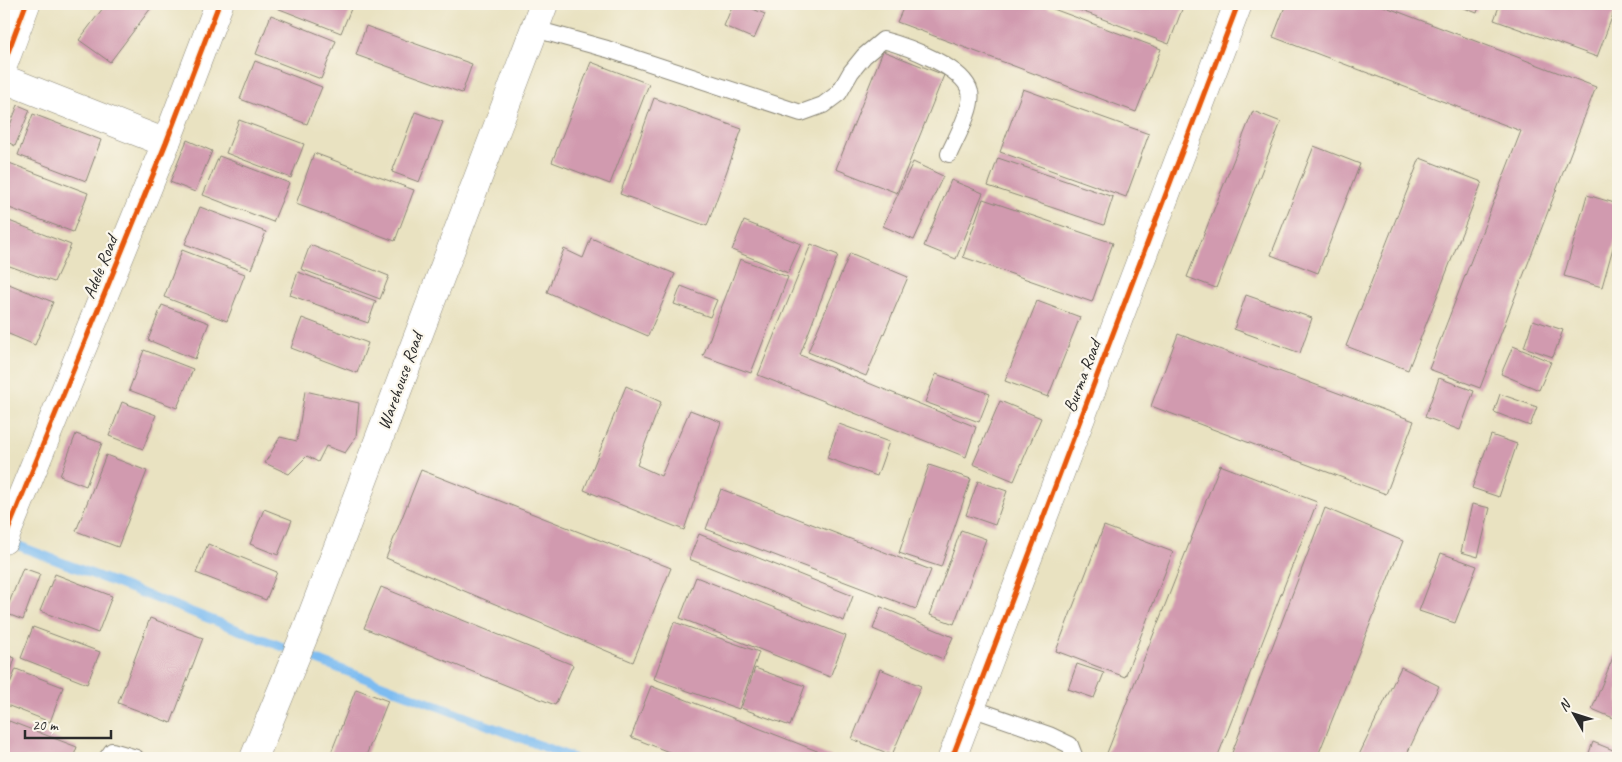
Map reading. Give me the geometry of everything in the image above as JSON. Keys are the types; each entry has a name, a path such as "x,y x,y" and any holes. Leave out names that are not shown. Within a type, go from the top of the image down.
{"street":[{"path":"4,63 26,4"},
{"name":"Adele Road","path":"4,540 166,143 219,4"},
{"name":"Warehouse Road","path":"254,758 308,626 436,284 544,4"},
{"name":"Burma Road","path":"952,758 1238,4"},
{"path":"4,79 166,143"}],"lane":[{"path":"535,29 607,49 801,114 823,105 839,93 864,56 883,40 906,46 963,77 971,93 968,110 949,154"},
{"path":"971,708 1070,744 1076,758"},
{"path":"107,758 112,751 136,758"}],"building":[{"path":"4,4 12,4 4,24"},
{"path":"106,4 154,4 110,62 79,40"},
{"path":"279,4 353,4 341,33 277,8"},
{"path":"733,4 741,4 765,14 754,39 724,26"},
{"path":"905,4 1040,4 1161,49 1136,112 897,22"},
{"path":"1063,4 1184,4 1169,44"},
{"path":"1286,4 1378,4 1596,87 1480,388 1429,369 1521,131 1273,37"},
{"path":"1454,4 1480,4 1477,13"},
{"path":"1500,4 1617,4 1597,57 1494,20"},
{"path":"271,15 336,41 321,79 256,54"},
{"path":"366,26 472,64 462,93 356,55"},
{"path":"883,51 944,75 897,193 836,169"},
{"path":"255,61 322,87 307,124 240,99"},
{"path":"591,62 649,84 610,184 552,162"},
{"path":"1023,89 1149,134 1126,197 1000,152"},
{"path":"654,98 742,129 707,226 620,194"},
{"path":"18,105 30,110 15,146 4,140"},
{"path":"1253,111 1281,122 1216,288 1187,277"},
{"path":"415,112 443,122 419,182 392,172"},
{"path":"33,114 101,140 86,181 18,155"},
{"path":"239,120 304,144 291,178 226,153"},
{"path":"187,140 212,151 195,192 170,182"},
{"path":"1314,146 1360,164 1318,273 1271,255"},
{"path":"314,153 414,190 395,241 296,204"},
{"path":"219,156 289,183 273,222 203,195"},
{"path":"998,158 1113,197 1104,225 988,186"},
{"path":"1420,158 1482,182 1408,370 1346,346"},
{"path":"4,161 88,193 73,232 4,206"},
{"path":"913,162 943,176 914,240 883,226"},
{"path":"951,180 983,193 956,259 924,246"},
{"path":"1587,195 1618,204 1618,230 1602,287 1564,276"},
{"path":"983,199 1113,243 1092,302 963,257"},
{"path":"200,207 266,232 251,269 185,244"},
{"path":"4,219 71,245 54,282 4,264"},
{"path":"744,221 801,244 788,273 732,250"},
{"path":"591,238 675,274 648,336 547,292 564,249 583,258"},
{"path":"811,244 838,255 800,355 976,427 966,457 758,375"},
{"path":"310,245 389,276 380,299 301,269"},
{"path":"182,250 245,274 227,321 164,297"},
{"path":"850,253 908,277 866,376 808,352"},
{"path":"740,259 788,277 751,373 703,356"},
{"path":"298,272 376,301 368,323 290,295"},
{"path":"4,282 53,302 35,345 4,332"},
{"path":"681,286 717,300 710,317 674,304"},
{"path":"1246,295 1312,318 1300,353 1234,329"},
{"path":"1037,301 1080,317 1048,397 1005,381"},
{"path":"162,305 209,323 195,359 148,340"},
{"path":"302,318 368,343 357,373 291,348"},
{"path":"1533,320 1563,330 1553,357 1524,347"},
{"path":"1178,334 1414,421 1386,494 1151,406"},
{"path":"1513,346 1551,362 1539,390 1501,374"},
{"path":"144,350 193,369 177,408 129,390"},
{"path":"936,374 990,394 979,422 925,402"},
{"path":"1439,378 1474,391 1460,430 1425,417"},
{"path":"626,386 661,402 637,465 661,476 690,410 721,422 684,530 584,490"},
{"path":"305,391 359,403 356,437 345,453 326,446 318,462 307,456 289,474 265,463 280,437 297,441"},
{"path":"1500,394 1537,407 1530,426 1494,412"},
{"path":"1000,401 1041,418 1014,481 973,464"},
{"path":"122,402 156,415 143,449 109,436"},
{"path":"839,424 889,442 877,476 827,458"},
{"path":"76,434 102,443 86,486 60,476"},
{"path":"1491,435 1517,444 1499,497 1472,488"},
{"path":"106,455 147,471 118,547 76,531"},
{"path":"929,465 971,479 941,567 899,553"},
{"path":"1220,465 1317,502 1217,758 1105,758"},
{"path":"421,470 671,568 633,662 386,558"},
{"path":"978,481 1007,491 995,525 966,515"},
{"path":"721,489 931,570 916,609 706,529"},
{"path":"1472,504 1490,508 1478,557 1461,552"},
{"path":"1325,508 1403,541 1317,758 1230,758"},
{"path":"264,509 292,520 278,555 250,544"},
{"path":"1104,526 1173,552 1125,677 1056,651"},
{"path":"961,530 986,539 954,624 930,615"},
{"path":"699,534 853,596 844,621 689,559"},
{"path":"208,544 277,572 266,600 196,573"},
{"path":"1441,553 1477,566 1455,623 1419,611"},
{"path":"23,568 40,574 23,620 5,613"},
{"path":"55,574 112,596 98,633 40,611"},
{"path":"696,577 846,636 830,677 680,618"},
{"path":"381,587 573,665 555,705 364,628"},
{"path":"881,607 953,637 943,659 873,629"},
{"path":"150,618 203,638 171,723 118,703"},
{"path":"674,622 759,652 739,709 654,679"},
{"path":"33,627 100,652 87,684 21,658"},
{"path":"1618,645 1618,720 1592,709"},
{"path":"4,654 15,658 9,678 4,676"},
{"path":"1077,664 1104,673 1094,698 1068,689"},
{"path":"1401,667 1439,686 1405,758 1366,758 1359,755"},
{"path":"755,668 805,686 790,726 741,708"},
{"path":"16,669 63,687 50,722 4,704 4,698"},
{"path":"880,669 921,686 892,755 852,739"},
{"path":"651,686 835,758 684,758 631,737"},
{"path":"356,689 388,701 365,758 329,758"},
{"path":"9,721 77,747 73,758 4,758 4,734"},
{"path":"1593,742 1618,752 1618,758 1587,758"}],"waterway":[{"path":"6,541 573,758"}],"cycle path":[{"path":"4,63 26,4"},
{"path":"4,540 166,143 219,4"},
{"path":"952,758 1238,4"}]}
